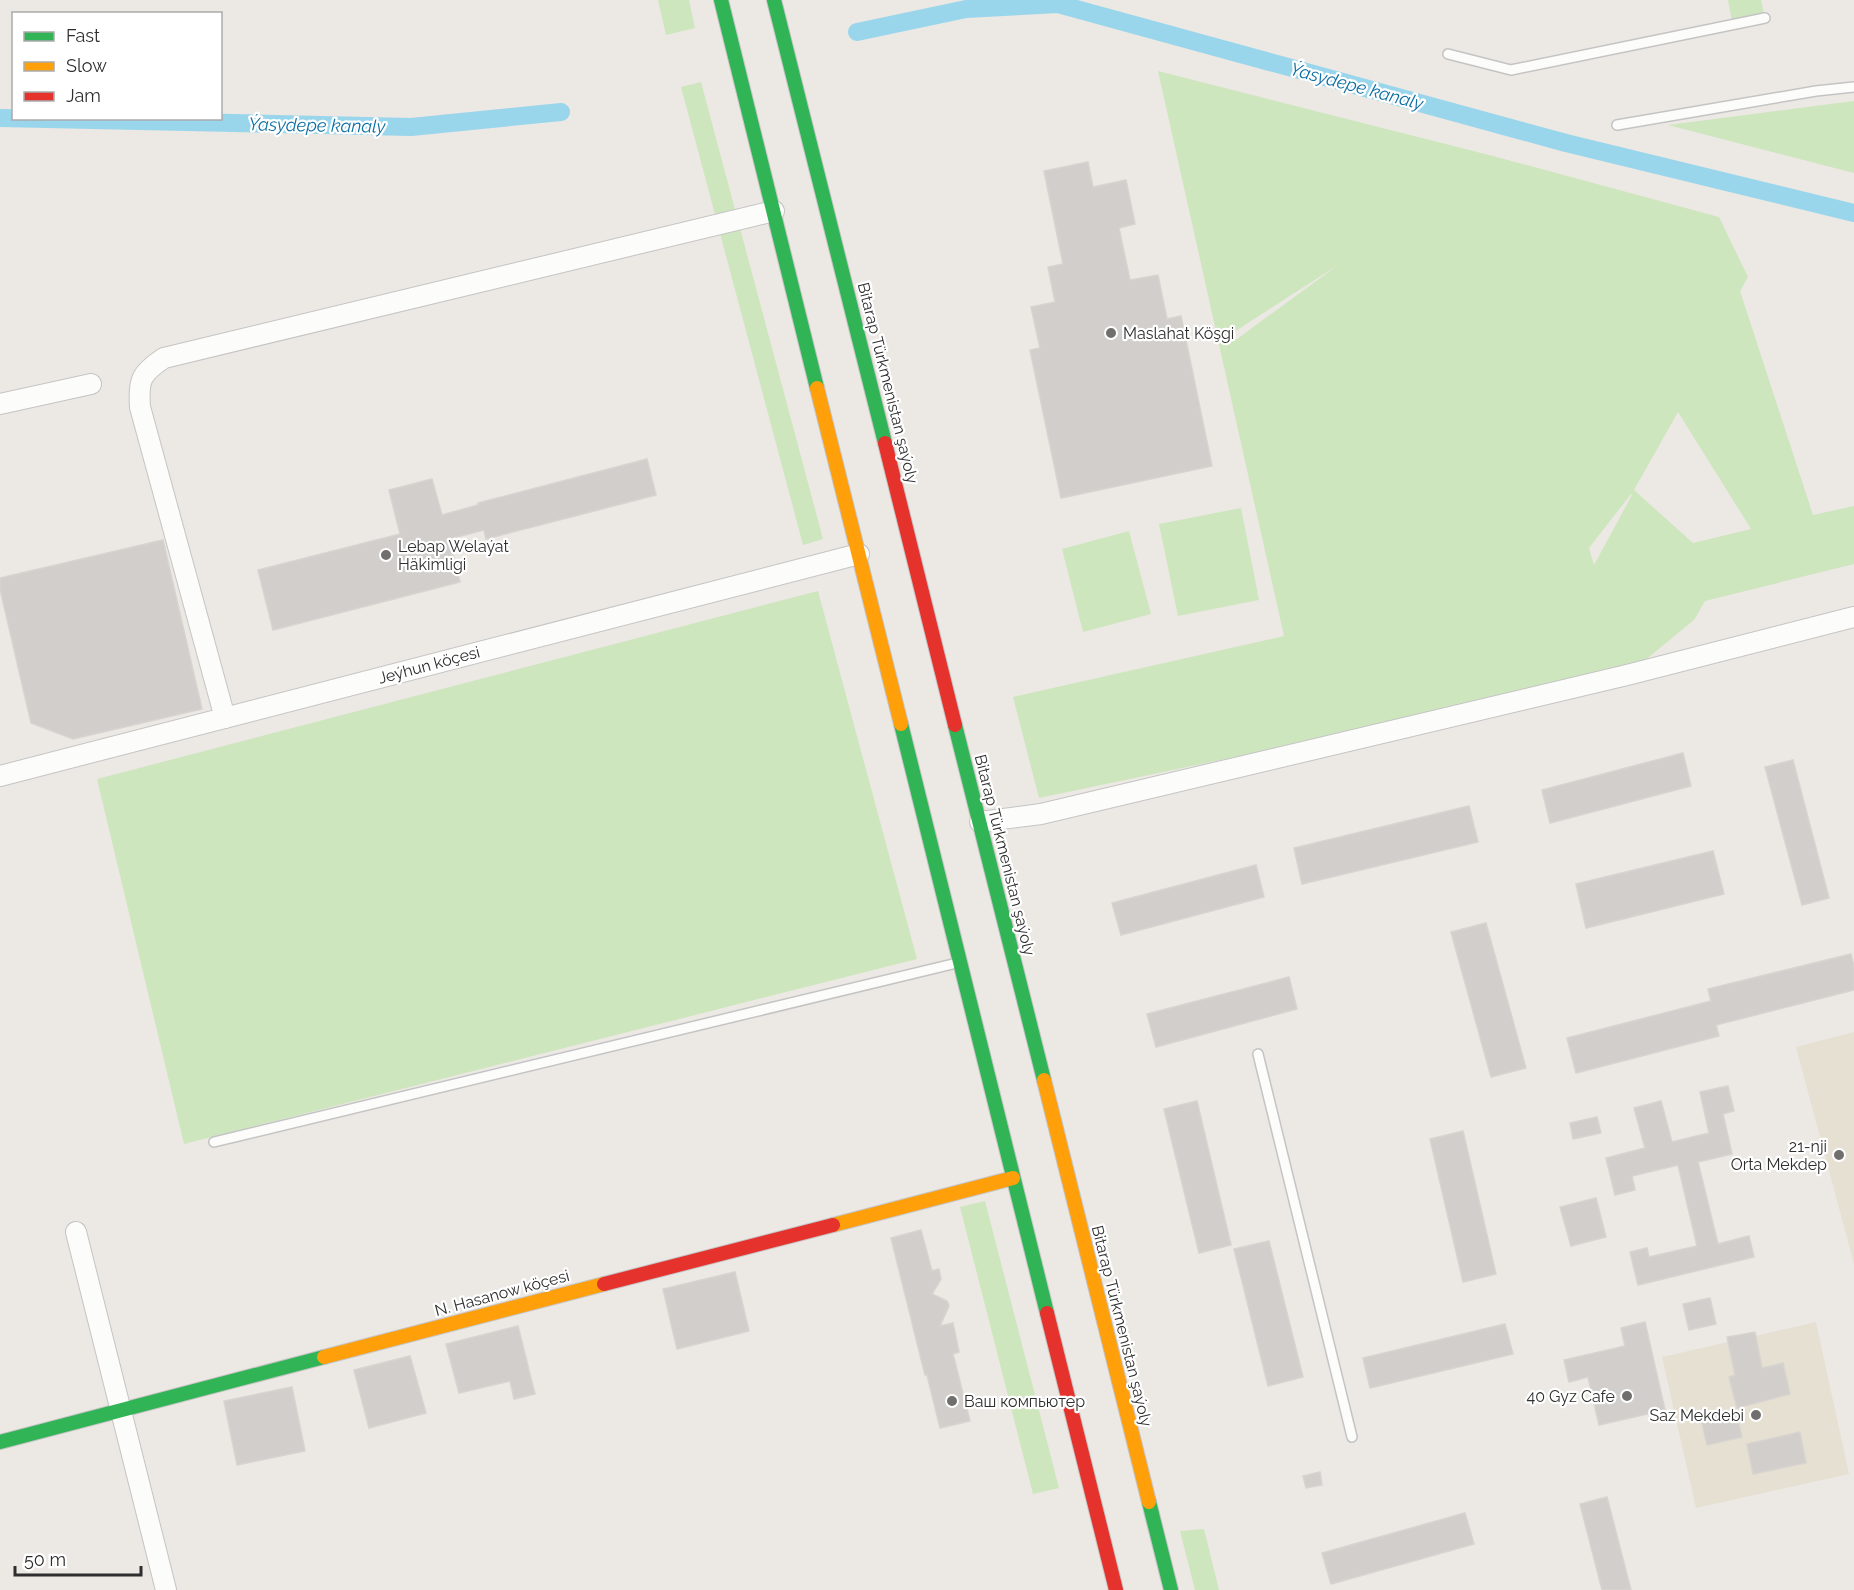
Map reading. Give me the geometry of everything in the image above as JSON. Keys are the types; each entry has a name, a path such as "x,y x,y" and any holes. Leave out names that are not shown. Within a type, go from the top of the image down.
{"main road":[{"path":"721,0 1116,1590"},
{"name":"Bitarap Türkmenistan şaýoly","path":"774,3 807,127 1171,1590"},
{"name":"N. Hasanow köçesi","path":"0,1442 1012,1178"}],"street":[{"path":"225,718 140,407 139,387 148,369 164,358 774,211"},
{"path":"0,404 91,384"},
{"name":"Jeýhun köçesi","path":"0,776 859,554"},
{"path":"980,822 1041,814 1627,675 1854,617"},
{"path":"76,1232 166,1590"}],"lane":[{"path":"1448,54 1511,70 1765,18"},
{"path":"1617,125 1854,87"},
{"path":"214,1142 960,962"},
{"path":"1258,1054 1352,1437"}],"shaded area":[{"name":"21-nji Orta Mekdep","path":"1854,1032 1854,1264 1796,1047"},
{"name":"Saz Mekdebi","path":"1816,1322 1849,1474 1696,1508 1662,1357"}],"green space":[{"path":"658,0 689,0 695,28 666,35"},
{"path":"1728,0 1761,0 1765,18 1733,26"},
{"path":"1158,71 1493,156 1719,217 1748,277 1740,291 1813,515 1854,506 1854,564 1705,601 1694,620 1627,675 1039,798 1013,697 1284,636","holes":["1338,265 1237,339 1220,341","1678,412 1751,529 1693,543 1634,490","1631,494 1594,565 1589,548"]},
{"path":"701,82 823,539 803,545 681,87"},
{"path":"1854,101 1854,173 1668,125"},
{"path":"1241,508 1259,600 1178,616 1159,524"},
{"path":"1129,531 1151,614 1083,632 1062,549"},
{"path":"818,591 917,959 184,1144 97,779"},
{"path":"985,1201 1059,1488 1033,1494 960,1207"},
{"path":"1204,1529 1219,1590 1195,1590 1180,1531"}],"building":[{"name":"Maslahat Köşgi","path":"1088,162 1093,187 1126,180 1135,224 1119,228 1130,280 1158,275 1167,319 1181,316 1212,466 1061,498 1030,350 1040,348 1031,307 1055,302 1048,267 1063,264 1044,171"},
{"name":"Lebap Welaýat Häkimligi","path":"647,459 656,495 486,539 484,530 449,539 460,582 273,630 258,570 400,534 389,490 432,479 442,515 478,505 478,503"},
{"path":"163,540 202,709 73,739 31,723 0,589 0,578"},
{"path":"1683,753 1691,786 1550,823 1542,790"},
{"path":"1793,760 1829,898 1802,905 1765,767"},
{"path":"1469,806 1478,842 1302,884 1294,848"},
{"path":"1713,851 1724,894 1586,928 1576,884"},
{"path":"1256,865 1264,897 1121,935 1112,903"},
{"path":"1486,923 1526,1068 1491,1077 1451,932"},
{"path":"1851,954 1854,966 1854,990 1716,1025 1719,1036 1576,1073 1567,1038 1711,1001 1708,989"},
{"path":"1289,977 1297,1009 1156,1047 1147,1014"},
{"path":"1728,1086 1734,1111 1723,1114 1732,1154 1698,1162 1718,1244 1749,1236 1754,1257 1638,1285 1630,1252 1647,1248 1649,1257 1697,1246 1678,1165 1632,1176 1635,1190 1615,1195 1606,1158 1645,1148 1634,1108 1661,1101 1672,1142 1709,1133 1700,1092"},
{"path":"1197,1101 1231,1245 1199,1253 1164,1109"},
{"path":"1597,1117 1601,1133 1573,1139 1570,1123"},
{"path":"1463,1131 1496,1274 1463,1282 1430,1139"},
{"path":"1596,1198 1606,1237 1571,1246 1560,1207"},
{"path":"921,1230 932,1271 939,1269 941,1279 932,1294 947,1301 949,1306 940,1326 953,1323 959,1352 953,1354 970,1421 940,1428 891,1238"},
{"path":"1269,1241 1303,1377 1268,1386 1234,1249"},
{"path":"735,1272 749,1331 677,1349 663,1289"},
{"path":"1710,1298 1716,1324 1689,1330 1683,1304"},
{"name":"40 Gyz Cafe","path":"1645,1322 1665,1410 1599,1425 1588,1377 1569,1382 1564,1360 1625,1346 1621,1328"},
{"path":"1505,1324 1513,1354 1370,1388 1363,1358"},
{"path":"518,1326 535,1394 514,1399 510,1381 459,1393 446,1344"},
{"path":"1755,1332 1762,1368 1783,1363 1790,1394 1737,1408 1729,1377 1735,1375 1727,1337"},
{"path":"410,1356 426,1413 369,1428 354,1370"},
{"path":"292,1387 305,1451 237,1465 224,1401"},
{"path":"1735,1409 1742,1437 1707,1445 1701,1418"},
{"path":"1800,1432 1806,1463 1753,1474 1747,1444"},
{"path":"1320,1472 1322,1485 1306,1488 1303,1476"},
{"path":"1607,1497 1631,1590 1602,1590 1580,1504"},
{"path":"1465,1513 1474,1544 1331,1584 1322,1553"}],"waterway":[{"name":"Ýasydepe kanaly","path":"857,32 966,9 1058,4 1566,143 1854,213"},
{"name":"Ýasydepe kanaly","path":"91,120 411,127 561,112"},
{"name":"Ýasydepe kanaly","path":"0,118 12,118"}],"traffic: fast":[{"path":"721,0 817,388"},
{"path":"774,0 885,443"},
{"path":"901,724 1047,1313"},
{"path":"955,725 1044,1080"},
{"path":"0,1442 324,1357"},
{"path":"1149,1502 1171,1590"}],"traffic: slow":[{"path":"817,388 901,724"},
{"path":"1044,1080 1149,1502"},
{"path":"833,1225 1013,1178"},
{"path":"324,1357 604,1284"}],"traffic: jam":[{"path":"885,443 955,725"},
{"path":"604,1284 833,1225"},
{"path":"1047,1313 1116,1590"}],"place":[{"name":"Maslahat Köşgi","path":"1111,333"},
{"name":"Lebap Welaýat Häkimligi","path":"386,555"},
{"name":"21-nji Orta Mekdep","path":"1839,1155"},
{"name":"40 Gyz Cafe","path":"1627,1396"},
{"name":"Ваш компьютер","path":"952,1401"},
{"name":"Saz Mekdebi","path":"1756,1415"}]}
